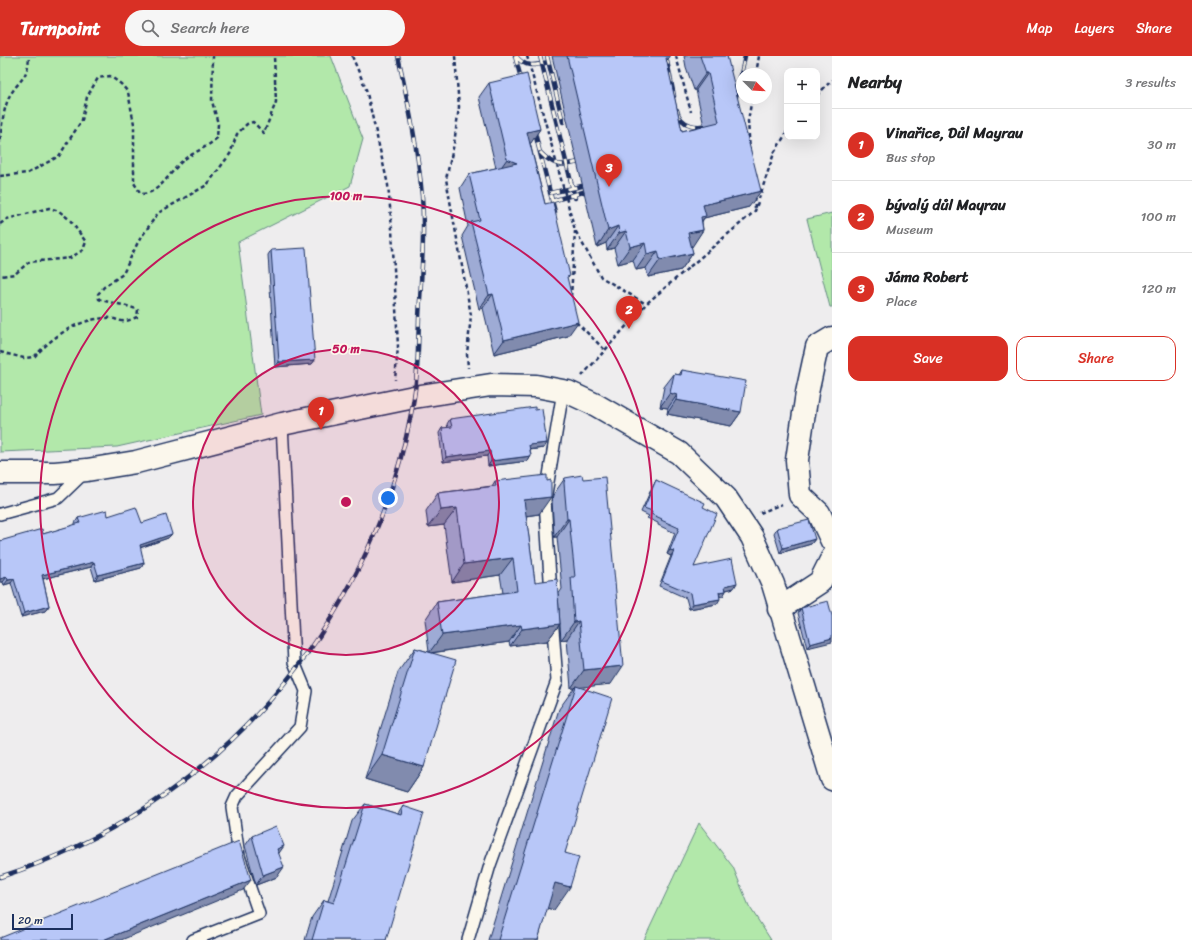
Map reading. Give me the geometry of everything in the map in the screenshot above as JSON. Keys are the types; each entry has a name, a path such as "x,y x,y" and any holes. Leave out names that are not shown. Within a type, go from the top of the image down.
{"street":[{"path":"832,338 816,347 807,393 797,460 800,495 819,513 832,542"},
{"path":"0,473 24,474 87,470 178,452 282,424 393,401 491,385 536,386 566,391 596,405 679,453 726,498 752,537 773,584 779,609 832,779"},
{"path":"779,609 820,582 832,558"}],"lane":[{"path":"468,940 490,865 556,681 545,500 566,391"},
{"path":"193,940 259,914 240,856 232,807 237,796 300,727 306,691 294,662 282,424"},
{"path":"0,514 58,498 87,470"}],"path":[{"path":"0,140 2,117 10,97 28,70 29,56"},
{"path":"0,176 28,173 59,156 82,120 87,97 98,78 110,76 121,84 128,92 134,124 134,183 141,194 148,194 158,188 186,159 208,146 217,138 218,124 212,102 211,74 213,56"},
{"path":"0,352 24,358 34,357 47,344 64,331 87,320 109,317 125,322 137,317 138,310 130,306 111,303 99,299 98,294 104,287 123,274 138,242 158,213 207,185 230,154 237,134 247,124 252,122 264,133 276,102 274,56"},
{"path":"352,56 366,89 388,185 392,229 398,347 393,401"},
{"path":"455,56 459,107 454,144 446,179 471,316 467,354 469,389"},
{"path":"527,56 575,230 601,277 646,304"},
{"path":"676,56 690,112"},
{"path":"757,68 759,56"},
{"path":"820,92 832,80"},
{"path":"751,104 748,121 751,158"},
{"path":"566,391 646,304 755,211 774,153 784,137"},
{"path":"754,196 755,211"},
{"path":"0,224 7,219 49,208 60,211 70,220 86,242 83,250 70,258 29,262 14,274 0,276"},
{"path":"571,298 575,230"},
{"path":"574,318 576,324 605,350"},
{"path":"757,514 774,508 800,495"}],"green space":[{"path":"0,56 331,56 363,139 350,186 238,242 261,415 117,447 0,452"},
{"path":"832,213 832,307 830,307 807,219"},
{"path":"699,823 733,867 749,906 771,940 644,940"}],"building":[{"path":"567,56 669,56 669,58 666,58 682,131 719,122 708,73 706,73 700,56 727,56 736,92 736,104 739,104 761,191 703,205 706,216 701,217 703,230 688,233 693,253 660,260 658,251 647,254 645,243 630,247 626,231 619,233 618,226 608,230"},
{"path":"527,74 540,129 527,132 545,204 553,202 570,276 567,277 578,322 504,340 493,294 489,295 471,222 480,220 469,174 517,163 507,159 489,83"},
{"path":"306,248 315,360 279,362 271,250"},
{"path":"682,370 746,381 741,412 676,400 677,395 670,393 674,374 681,375"},
{"path":"535,407 535,410 542,409 547,443 529,445 531,456 491,461 490,451 446,457 442,428 452,427 450,419"},
{"path":"547,475 547,481 551,480 551,497 524,500 535,582 557,579 560,624 522,629 521,625 442,635 437,602 517,591 513,558 464,564 457,508 441,510 438,493 496,486 495,481"},
{"path":"582,475 583,479 605,477 623,666 584,670 579,621 574,622 571,577 575,577 569,519 567,519 564,483 565,478"},
{"path":"656,480 705,503 703,507 717,514 694,567 732,559 737,583 725,586 726,591 719,592 720,599 692,604 690,593 662,581 674,551 670,550 679,528 661,520 662,519 651,514 652,511 644,508"},
{"path":"136,507 142,523 166,515 172,534 140,545 144,563 98,575 94,562 42,575 49,606 24,613 14,579 8,580 7,577 0,579 0,541 42,529 43,534 80,523 78,518 107,510 108,516"},
{"path":"809,520 815,539 783,548 777,528"},
{"path":"828,601 832,616 832,638 810,644 801,608"},
{"path":"415,648 456,660 424,767 382,755"},
{"path":"576,686 612,698 565,853 579,857 570,887 555,883 538,940 498,940"},
{"path":"365,804 401,815 403,806 424,813 386,940 312,940 324,900 334,903"},
{"path":"276,826 284,846 277,849 284,867 263,875 252,836"},
{"path":"239,841 251,880 103,940 0,940 0,938"}],"railway":[{"path":"0,877 77,846 148,806 213,757 270,700 320,636 360,565 391,489 412,409 417,375 423,211 415,143 398,56"},
{"path":"515,56 523,86"},
{"path":"516,56 523,63 530,65 548,62"},
{"path":"540,56 575,198"},
{"path":"547,56 563,122"},
{"path":"666,56 674,96"},
{"path":"734,106 745,56"},
{"path":"677,110 682,120 691,125 702,126 713,123"},
{"path":"533,125 555,212"},
{"path":"540,152 551,162 562,165 587,160"},
{"path":"550,193 582,186"},
{"path":"552,201 583,192"}],"place":[{"name":"Jáma Robert","path":"609,187"},
{"name":"bývalý důl Mayrau","path":"629,329"},
{"name":"Vinařice, Důl Mayrau","path":"321,430"}]}
